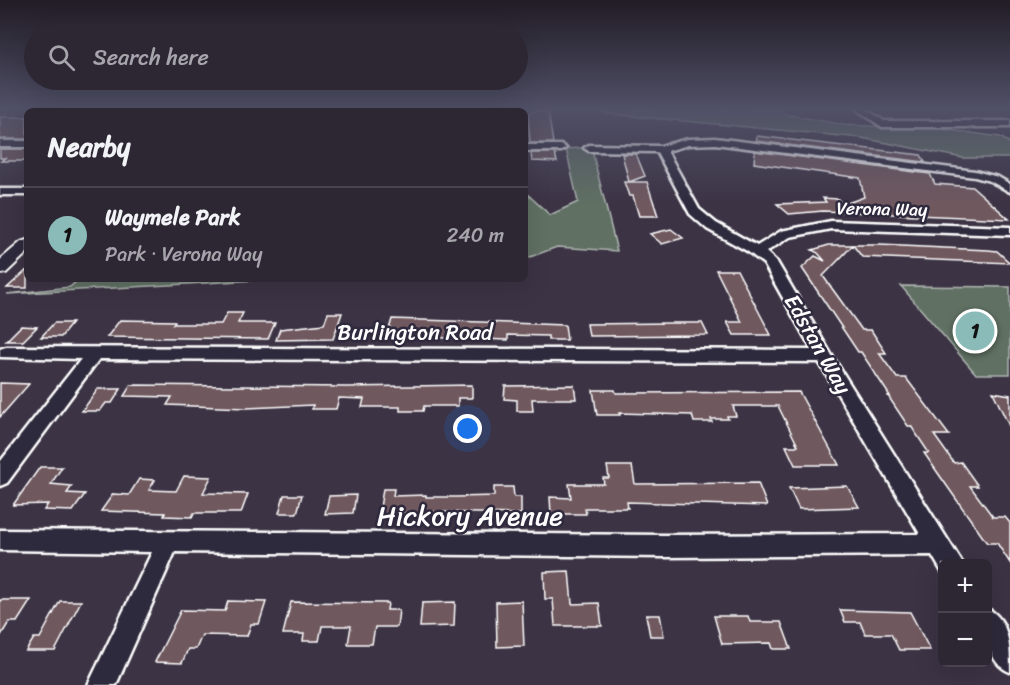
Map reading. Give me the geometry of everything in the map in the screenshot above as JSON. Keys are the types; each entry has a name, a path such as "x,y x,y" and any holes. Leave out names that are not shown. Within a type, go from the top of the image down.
{"street":[{"path":"589,148 661,149 688,142 715,141 975,174 994,179 1010,189"},
{"path":"0,144 24,144"},
{"path":"528,148 561,148"},
{"name":"Edstan Way","path":"661,149 700,218 720,233 758,251 770,262 824,356 945,554"},
{"path":"0,192 24,192"},
{"name":"Verona Way","path":"758,251 786,234 815,227 1010,231"},
{"path":"0,269 7,257 24,247"},
{"name":"Burlington Road","path":"6,353 824,356"},
{"path":"0,477 95,353"},
{"name":"Hickory Avenue","path":"0,540 652,546 945,554"},
{"path":"102,685 168,542"},
{"path":"992,630 1010,659"}],"green space":[{"path":"877,141 1007,141 1010,143 1010,158 963,158"},
{"path":"591,147 617,251 557,247 528,258 528,195 550,215 578,202 566,149"},
{"path":"76,282 223,282 7,294 70,287"},
{"path":"901,286 1010,287 1010,374 976,374"}],"building":[{"path":"530,141 553,141 553,143 530,143"},
{"path":"756,141 800,141 921,155 925,162"},
{"path":"0,149 24,149 24,161 1,161 5,158 0,158"},
{"path":"755,151 930,174 935,184 973,187 1009,219 823,211 789,214 777,204 826,202 823,198 838,199 842,205 864,197 860,178 754,163"},
{"path":"531,153 555,153 557,162 532,161"},
{"path":"622,154 636,154 645,176 629,182"},
{"path":"624,182 647,182 658,216 639,216 633,196 629,196"},
{"path":"671,229 683,238 662,244 650,234"},
{"path":"829,245 853,245 823,276 862,330 871,330 886,353 879,353 897,378 906,378 949,435 934,435 954,463 961,462 978,486 970,486 993,517 1005,517 1010,523 1010,563 997,543 987,543 924,453 929,453 911,426 908,426 861,352 858,352 802,268 815,256 825,261 812,250"},
{"path":"853,245 997,251 1010,263 862,257"},
{"path":"716,270 737,270 771,335 734,335 727,322 742,322"},
{"path":"24,273 27,288 7,288"},
{"path":"227,313 243,313 238,323 275,323 268,339 107,337 120,320 175,321 173,324 221,324"},
{"path":"328,313 342,313 333,339 276,340 280,329 324,324"},
{"path":"392,319 565,325 567,340 548,340 548,336 508,335 508,340 387,336"},
{"path":"54,323 72,323 61,337 41,337"},
{"path":"702,323 708,335 589,336 587,324"},
{"path":"21,326 37,327 23,341 6,341"},
{"path":"0,383 29,384 0,417"},
{"path":"131,385 347,387 472,385 472,398 458,398 458,406 424,406 423,411 400,411 400,407 362,407 364,399 339,398 336,409 312,409 313,405 247,408 167,405 172,397 124,396"},
{"path":"574,385 576,399 532,399 533,411 517,411 517,400 504,399 505,386"},
{"path":"98,389 121,389 112,403 106,403 100,411 82,411"},
{"path":"593,390 615,390 616,393 799,392 839,465 795,465 786,446 798,446 778,406 733,406 736,416 727,416 728,419 711,419 712,422 694,422 692,415 619,413 620,415 597,415"},
{"path":"993,392 1010,395 1010,428"},
{"path":"607,466 632,466 635,484 758,483 767,506 627,502 628,508 585,508 586,514 551,514 550,497 571,498 569,484 604,484 603,478 609,478"},
{"path":"40,467 62,467 51,484 72,486 67,493 85,494 73,511 44,510 48,504 13,505"},
{"path":"184,476 211,477 203,493 248,494 241,513 194,513 192,517 164,516 165,513 101,511 113,494 129,495 139,479 155,480 149,490 176,491"},
{"path":"847,486 859,507 799,509 789,488"},
{"path":"494,487 513,487 514,497 521,497 521,514 437,512 379,514 383,489 394,489 393,496 456,497 494,496"},
{"path":"284,495 302,495 297,513 279,513"},
{"path":"356,495 353,513 325,514 329,496"},
{"path":"569,571 572,604 599,603 602,626 555,626 553,599 545,599 544,572"},
{"path":"0,600 31,600 17,622 9,622 0,637"},
{"path":"60,601 81,601 55,651 26,651 34,638 40,638"},
{"path":"228,601 266,602 259,624 251,624 247,636 202,635 196,649 188,649 182,663 155,662 181,610 225,611"},
{"path":"522,601 524,646 497,647 496,602"},
{"path":"291,602 388,603 387,610 399,610 397,627 375,627 372,644 348,644 351,626 322,626 319,641 303,641 304,634 283,634"},
{"path":"455,602 454,626 420,627 422,603"},
{"path":"840,610 910,612 930,650 899,650 891,634 865,634 860,622 845,622"},
{"path":"646,615 660,615 664,636 650,636"},
{"path":"714,616 748,616 750,622 781,622 791,649 773,649 771,643 722,644"}],"place":[{"name":"Waymele Park","path":"975,331"}]}
